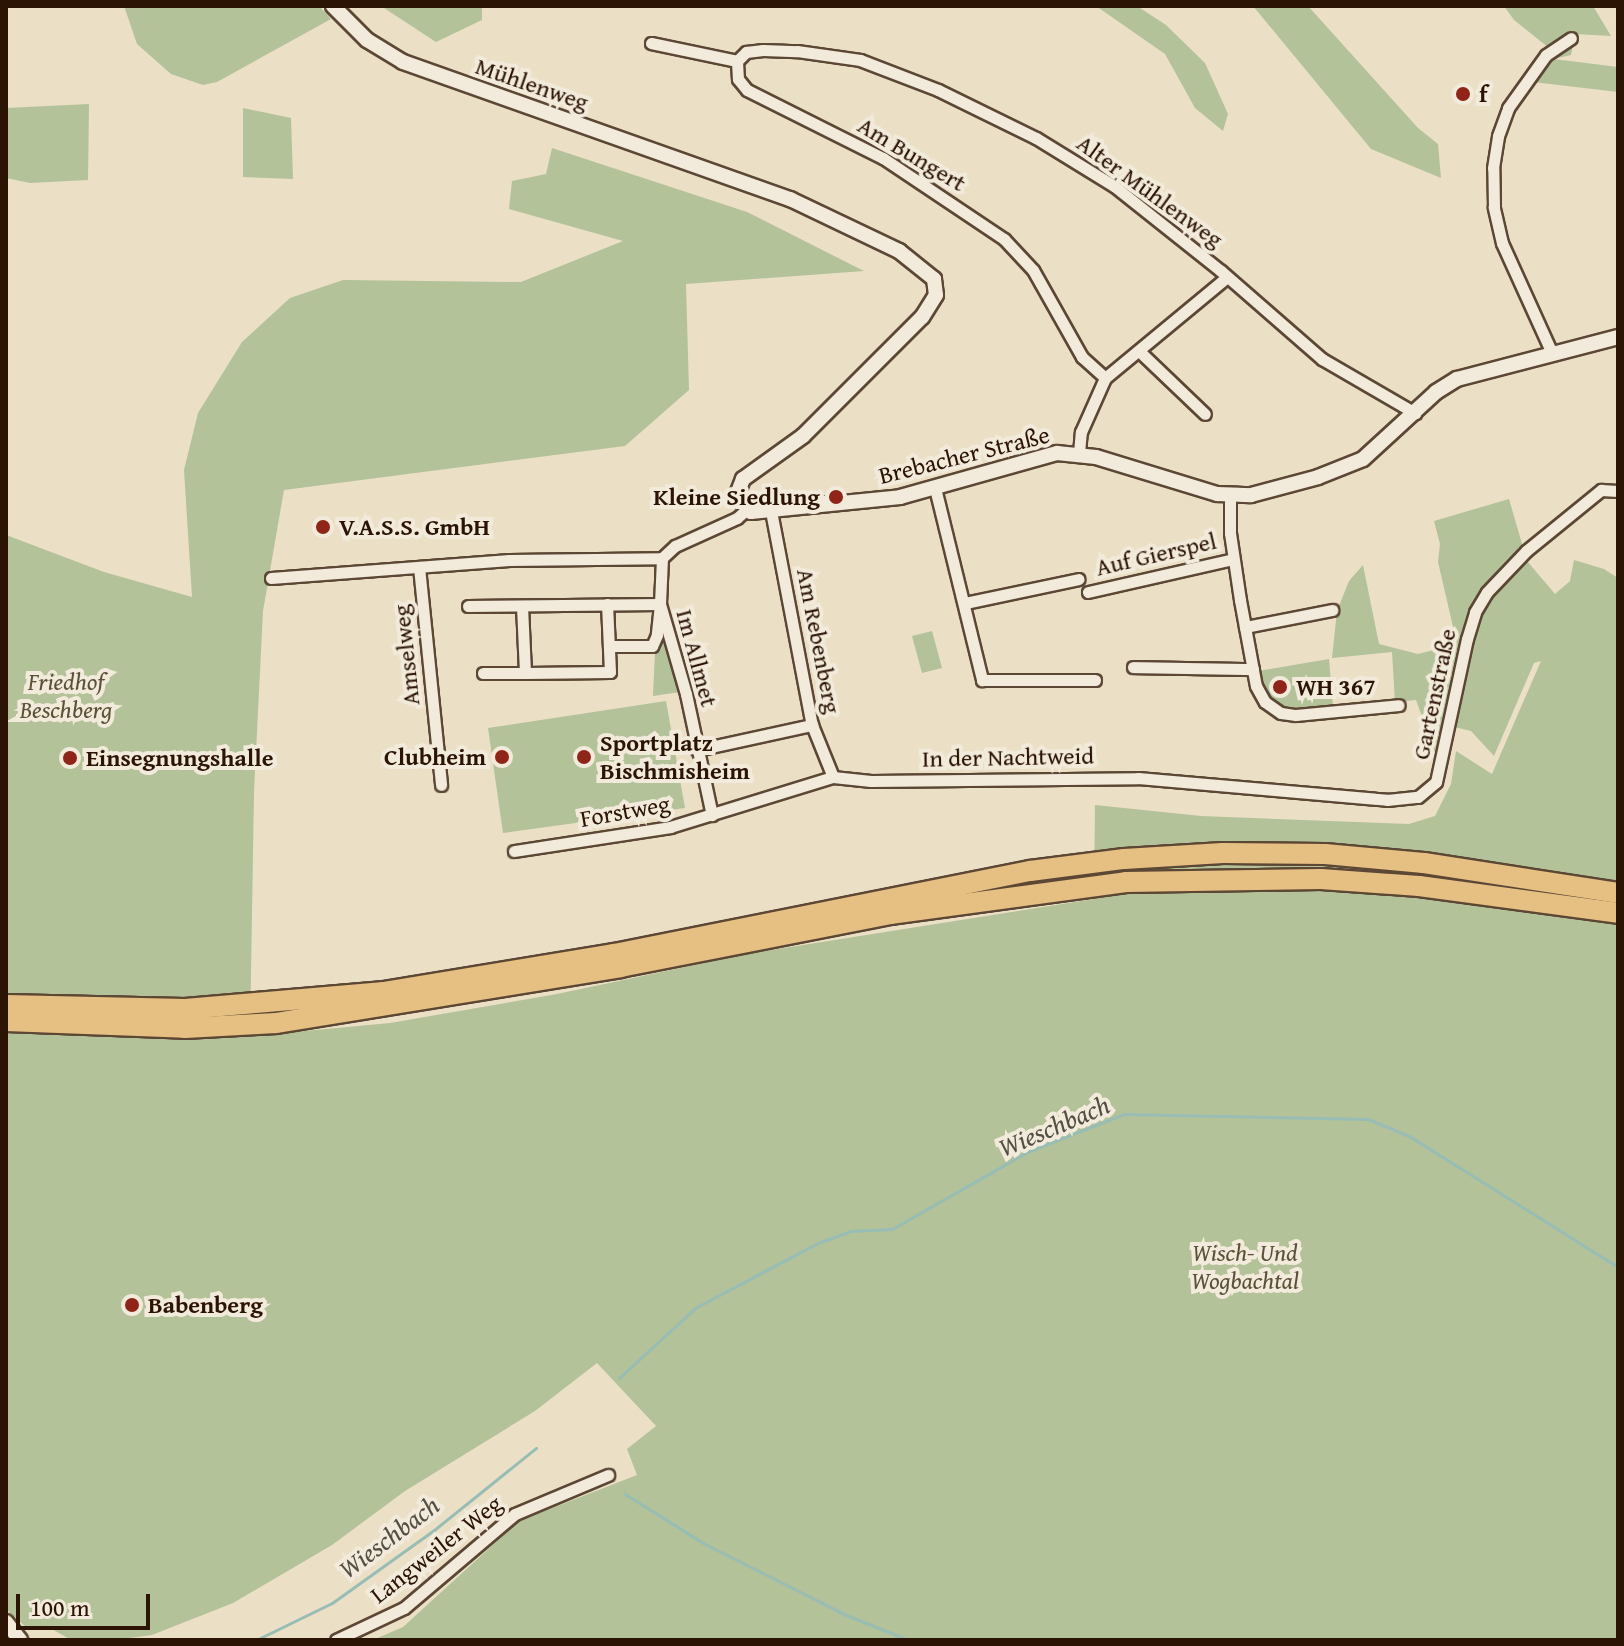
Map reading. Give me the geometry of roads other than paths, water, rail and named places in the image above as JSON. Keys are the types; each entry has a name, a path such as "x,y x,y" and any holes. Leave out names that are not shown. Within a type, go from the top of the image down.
{"highway":[{"path":"6,1021 185,1028 276,1023 385,1008 795,924 1030,871 1124,859 1296,854 1424,863 1488,876 1618,893"},
{"path":"6,1005 185,1009 384,992 795,924 1080,887 1219,878 1321,879 1419,886 1618,913"}],"street":[{"name":"Mühlenweg","path":"333,6 367,40 403,62 732,177 834,218 899,251 930,275 937,289 930,308 812,428 743,479 738,492 746,510"},
{"path":"1551,351 1502,243 1494,207 1493,168 1498,136 1508,108 1546,55 1571,38"},
{"path":"651,43 737,61"},
{"name":"Alter Mühlenweg","path":"737,61 746,52 763,50 833,55 879,66 938,90 1036,138 1098,174 1227,277 1322,359 1415,413"},
{"name":"Am Bungert","path":"737,61 738,79 747,90 883,158 1004,239 1029,263 1082,357 1105,378"},
{"path":"1079,453 1081,432 1105,378 1227,277"},
{"name":"Brebacher Straße","path":"746,510 771,511 900,497 1057,453 1079,453 1230,495 1251,495 1318,477 1363,459 1457,379 1551,351 1618,337"},
{"path":"1139,351 1205,414"},
{"path":"935,488 982,680 1095,680"},
{"name":"Gartenstraße","path":"1185,782 1387,800 1407,800 1426,793 1436,782 1441,768 1452,701 1475,612 1487,592 1510,560 1601,490 1618,491"},
{"name":"Auf Gierspel","path":"1230,495 1233,559 1253,669 1265,702 1289,715 1399,705"},
{"path":"271,578 509,560 662,558 675,546 737,518 746,510"},
{"name":"Am Rebenberg","path":"771,511 812,725 833,777"},
{"name":"Im Allmet","path":"662,558 660,604 675,652 712,815"},
{"name":"Auf Gierspel","path":"1088,592 1233,559"},
{"name":"Amselweg","path":"419,567 441,785"},
{"path":"965,603 1079,579"},
{"path":"483,673 610,672 607,604"},
{"path":"468,606 660,604 657,635 652,646 610,646"},
{"path":"522,606 525,673"},
{"path":"1245,627 1332,610"},
{"path":"1133,667 1253,669"},
{"path":"697,750 812,725"},
{"name":"In der Nachtweid","path":"833,777 871,781 1108,777 1185,782"},
{"name":"Forstweg","path":"514,851 656,830 833,777"},
{"name":"Langweiler Weg","path":"336,1640 404,1608 515,1514 608,1475"},
{"path":"6,1622 20,1640"}],"waterway":[{"name":"Wieschbach","path":"619,1378 695,1308 818,1243 851,1231 892,1229 1027,1152 1124,1114 1368,1119 1409,1136 1618,1267"},
{"name":"Wieschbach","path":"256,1640 332,1603 434,1530 536,1448"},
{"path":"625,1494 703,1543 846,1615 909,1640"}],"place":[{"name":"f","path":"1463,94"},
{"name":"Kleine Siedlung","path":"836,497"},
{"name":"V.A.S.S. GmbH","path":"323,527"},
{"name":"WH 367","path":"1280,687"},
{"name":"Clubheim","path":"502,757"},
{"name":"Sportplatz Bischmisheim","path":"584,757"},
{"name":"Einsegnungshalle","path":"70,758"},
{"name":"Babenberg","path":"132,1305"}],"park label":[{"name":"Friedhof Beschberg","path":"66,696"},
{"name":"Wisch- Und Wogbachtal","path":"1245,1267"}]}
